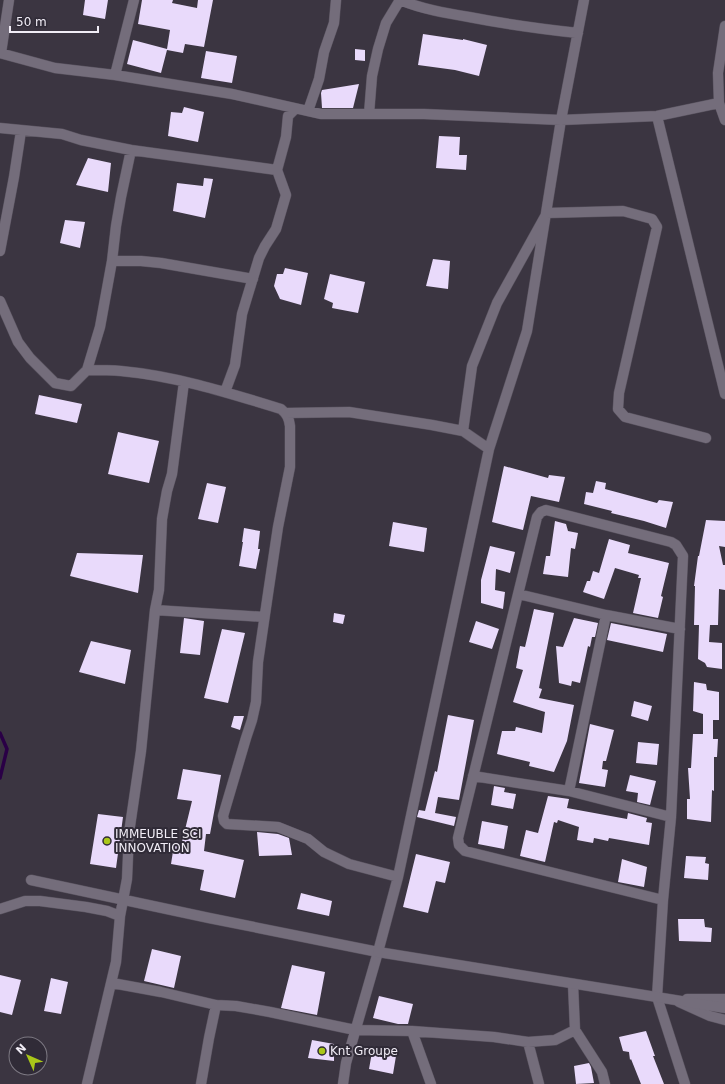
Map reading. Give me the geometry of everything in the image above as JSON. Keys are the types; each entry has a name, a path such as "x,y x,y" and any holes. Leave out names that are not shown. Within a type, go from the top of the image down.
{"street":[{"path":"9,0 0,53 55,68 115,74 232,94 321,114 424,114 561,120 657,116 719,103"},
{"path":"115,74 134,0"},
{"path":"308,111 318,79 324,52 334,23 336,0"},
{"path":"369,114 372,76 378,49 386,23 400,0 416,7 461,16 534,28 578,33"},
{"path":"342,1084 346,1063 398,877 489,448 527,332 561,120 584,0"},
{"path":"725,26 724,44 718,73 719,103 725,120"},
{"path":"225,392 235,365 242,314 259,258 276,229 286,195 277,170 286,137 288,116 295,109"},
{"path":"657,116 725,394"},
{"path":"0,128 62,134 131,150 277,170"},
{"path":"0,251 21,131"},
{"path":"0,301 18,342 30,358 55,383 71,386 87,370 100,327 112,261 116,226 131,150"},
{"path":"547,213 623,211 652,219 657,227 619,393 618,409 625,417 706,438"},
{"path":"463,431 472,366 497,303 547,213"},
{"path":"112,261 161,263 253,279"},
{"path":"87,370 120,371 161,377 225,392 281,409 286,413 290,420 290,467 278,527 264,617 258,662 256,702 223,816 224,821 228,824 278,827 308,839 324,852 349,864 398,877"},
{"path":"87,1084 116,962 122,899 127,879 130,833 141,751 155,610 159,590 162,519 172,474 184,382"},
{"path":"286,413 349,412 463,431 489,448"},
{"path":"662,900 464,851 459,845 458,838 536,517 541,512 546,510 671,542 676,545 683,556 671,817 662,900 657,997 685,1084"},
{"path":"518,594 606,615 680,629"},
{"path":"155,610 264,617"},
{"path":"569,791 606,615"},
{"path":"473,776 569,791 671,817"},
{"path":"31,880 378,952 657,997 725,999"},
{"path":"0,909 25,901 40,901 86,907 107,911 120,916"},
{"path":"112,983 161,992 216,1005 236,1006 270,1012 355,1030 412,1031 494,1036 528,1042 555,1040 575,1030"},
{"path":"573,984 575,1030 602,1072 605,1084"},
{"path":"670,998 725,1008"},
{"path":"670,998 710,1016 725,1020"},
{"path":"201,1084 216,1005"},
{"path":"412,1031 431,1084"},
{"path":"528,1042 539,1084"}],"building":[{"path":"85,0 108,0 105,19 83,15"},
{"path":"142,0 173,0 172,3 197,8 198,0 213,0 204,47 185,44 183,53 167,50 161,73 127,64 133,40 167,49 170,30 138,24"},
{"path":"423,34 463,39 487,45 479,76 455,70 418,65"},
{"path":"355,49 365,50 365,61 355,60"},
{"path":"206,51 237,56 232,83 201,78"},
{"path":"359,84 353,108 322,108 322,90"},
{"path":"184,107 204,112 198,142 168,136 171,112 182,113"},
{"path":"439,136 460,137 459,155 467,155 466,170 436,168"},
{"path":"88,158 111,163 108,192 76,185"},
{"path":"204,178 213,179 205,218 173,211 177,183 203,186"},
{"path":"65,220 85,222 80,248 60,243"},
{"path":"433,259 450,261 448,289 426,286"},
{"path":"285,268 308,273 301,305 280,299 274,286 277,274 283,274"},
{"path":"330,274 365,282 358,313 332,308 333,303 324,299"},
{"path":"39,395 82,404 77,423 35,414"},
{"path":"118,432 159,441 149,483 108,474"},
{"path":"504,466 548,478 549,475 565,477 559,502 531,496 523,530 492,522"},
{"path":"596,481 606,483 605,489 657,503 659,500 673,502 666,528 584,504 586,492 593,493"},
{"path":"207,483 226,487 218,523 198,519"},
{"path":"706,520 725,521 725,547 719,546 723,565 725,565 725,590 719,589 718,625 710,625 709,642 722,643 722,669 707,667 705,663 698,659 699,625 694,625 694,586 698,556"},
{"path":"555,521 566,524 568,531 578,533 575,549 571,548 568,577 543,574 546,556 550,556"},
{"path":"393,522 427,528 424,552 389,546"},
{"path":"244,528 260,531 258,549 260,549 256,569 239,566"},
{"path":"609,539 630,545 628,553 669,563 661,596 663,597 658,618 633,613 641,578 638,578 639,575 615,568 604,599 583,592 587,581 590,581 593,571 599,573"},
{"path":"490,546 515,552 510,573 496,569 495,590 505,592 503,609 481,603 481,580"},
{"path":"77,553 143,555 138,593 70,576"},
{"path":"534,609 554,613 539,688 542,689 539,698 574,705 567,741 554,772 529,766 530,762 497,754 502,731 515,731 516,727 542,733 545,712 513,702 523,670 516,668 520,646 525,647"},
{"path":"334,613 345,615 343,624 333,622"},
{"path":"184,618 204,621 200,655 180,653"},
{"path":"574,618 598,623 595,637 592,637 590,647 588,646 580,683 572,681 571,686 559,683 556,646 563,647"},
{"path":"476,621 499,629 492,649 469,642"},
{"path":"611,623 667,634 663,652 607,640"},
{"path":"222,629 245,633 228,703 204,698"},
{"path":"91,641 131,650 125,684 79,672"},
{"path":"694,682 706,684 707,690 719,692 719,720 713,720 713,739 718,739 717,757 714,757 714,791 712,790 711,822 687,819 687,799 690,799 688,768 691,768 693,734 703,734 703,714 693,711"},
{"path":"634,701 652,706 648,721 631,716"},
{"path":"448,715 474,720 459,800 438,797 435,813 456,817 454,826 417,817 419,810 425,811 435,771 437,772"},
{"path":"234,716 244,716 240,730 231,727"},
{"path":"590,724 614,730 606,761 603,761 602,769 608,770 605,787 579,783"},
{"path":"638,742 659,744 657,765 636,763"},
{"path":"183,769 221,775 210,834 206,834 204,851 244,860 235,898 200,890 204,870 171,864 174,845 181,846 192,801 177,799"},
{"path":"630,775 656,781 650,805 637,802 638,793 626,791"},
{"path":"494,786 505,788 504,792 516,794 513,809 491,805"},
{"path":"548,796 569,799 567,808 627,819 628,813 647,818 646,822 652,823 649,845 609,838 608,841 594,838 593,843 577,840 579,827 558,820 557,823 554,822 545,862 520,856 526,830 538,833"},
{"name":"IMMEUBLE SCI INNOVATION","path":"98,814 123,817 116,868 90,864"},
{"path":"482,821 508,826 504,849 478,844"},
{"path":"257,832 278,834 289,838 292,855 259,856"},
{"path":"416,854 450,862 445,883 436,881 428,913 403,907"},
{"path":"686,856 706,857 705,863 709,864 708,880 684,878"},
{"path":"622,859 647,867 644,887 618,882"},
{"path":"301,893 332,901 329,916 297,909"},
{"path":"678,919 704,919 705,927 712,928 711,942 679,941"},
{"path":"152,949 181,956 174,988 144,981"},
{"path":"292,965 325,972 317,1015 281,1008"},
{"path":"0,975 21,980 12,1015 0,1012"},
{"path":"51,978 68,982 61,1014 44,1011"},
{"path":"379,996 413,1004 408,1024 398,1024 373,1018"},
{"path":"646,1031 655,1056 653,1056 664,1084 641,1084 631,1059 630,1060 629,1052 623,1051 619,1037"},
{"name":"Knt Groupe","path":"312,1040 334,1044 334,1061 308,1058"},
{"path":"372,1052 396,1056 393,1074 369,1069"},
{"path":"589,1063 594,1083 576,1084 574,1066"}],"waterway":[{"path":"0,733 7,749 0,778"}],"place":[{"name":"IMMEUBLE SCI INNOVATION","path":"107,841"},
{"name":"Knt Groupe","path":"322,1051"}]}
